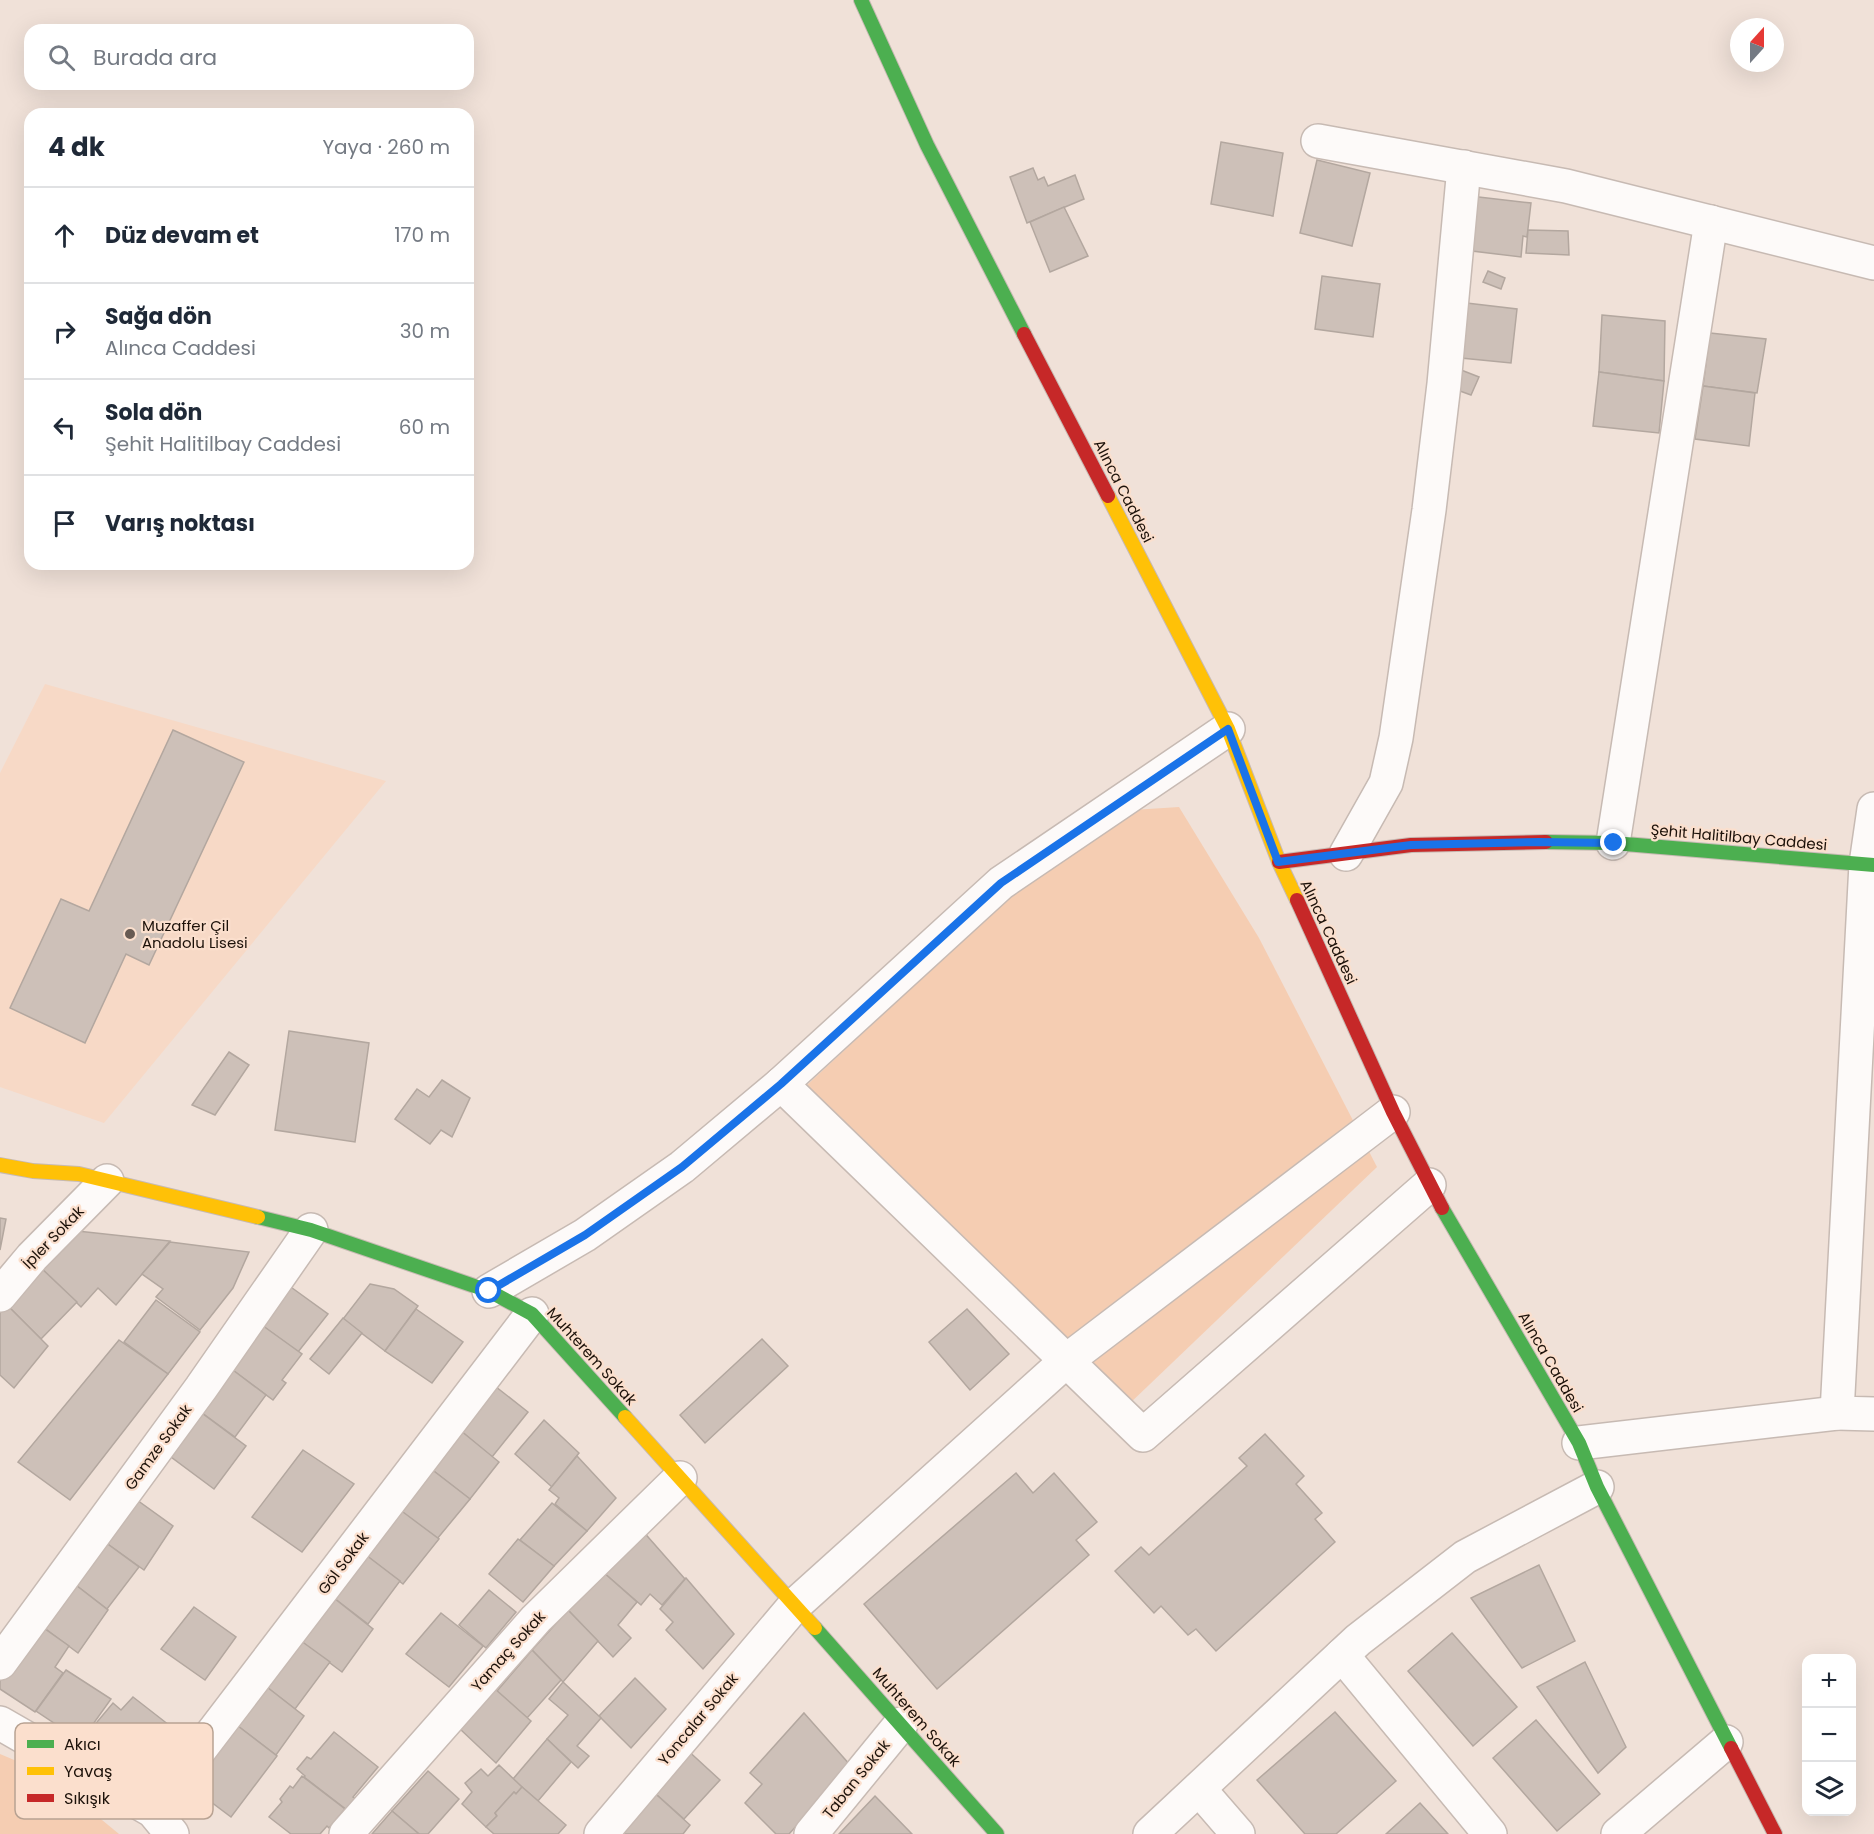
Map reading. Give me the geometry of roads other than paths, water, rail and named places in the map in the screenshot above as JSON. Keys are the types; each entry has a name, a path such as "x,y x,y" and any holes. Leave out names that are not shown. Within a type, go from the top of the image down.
{"street":[{"name":"Alınca Caddesi","path":"861,0 927,145 1228,729 1278,862 1429,1185 1579,1443 1597,1487 1775,1834"},
{"path":"1318,141 1566,186 1874,263"},
{"path":"1346,854 1386,783 1396,738 1444,384 1464,167"},
{"path":"1614,843 1712,222"},
{"path":"489,1291 585,1235 682,1167 781,1084 1001,883 1228,729"},
{"path":"1837,1413 1874,809"},
{"name":"Şehit Halitilbay Caddesi","path":"1278,862 1411,845 1539,842 1614,843 1870,865"},
{"path":"781,1084 1143,1436 1429,1185"},
{"name":"Yoncalar Sokak","path":"602,1834 795,1605 1066,1361 1393,1112"},
{"name":"Muhterem Sokak","path":"0,1165 33,1171 79,1174 311,1230 489,1291 532,1314 795,1605 997,1834"},
{"name":"İpler Sokak","path":"0,1295 32,1257 107,1181"},
{"name":"Gamze Sokak","path":"0,1663 201,1388 311,1230"},
{"name":"Göl Sokak","path":"213,1753 532,1314"},
{"path":"1579,1443 1837,1413 1874,1414"},
{"name":"Yamaç Sokak","path":"346,1834 536,1619 680,1478"},
{"path":"1150,1834 1358,1640 1464,1557 1597,1487"},
{"path":"1342,1655 1490,1834"},
{"path":"0,1723 15,1731"},
{"name":"Taban Sokak","path":"811,1834 901,1724"},
{"path":"1618,1834 1726,1742"},
{"path":"1199,1789 1238,1834"}],"place":[{"name":"Muzaffer Çil Anadolu Lisesi","path":"130,934"}]}
